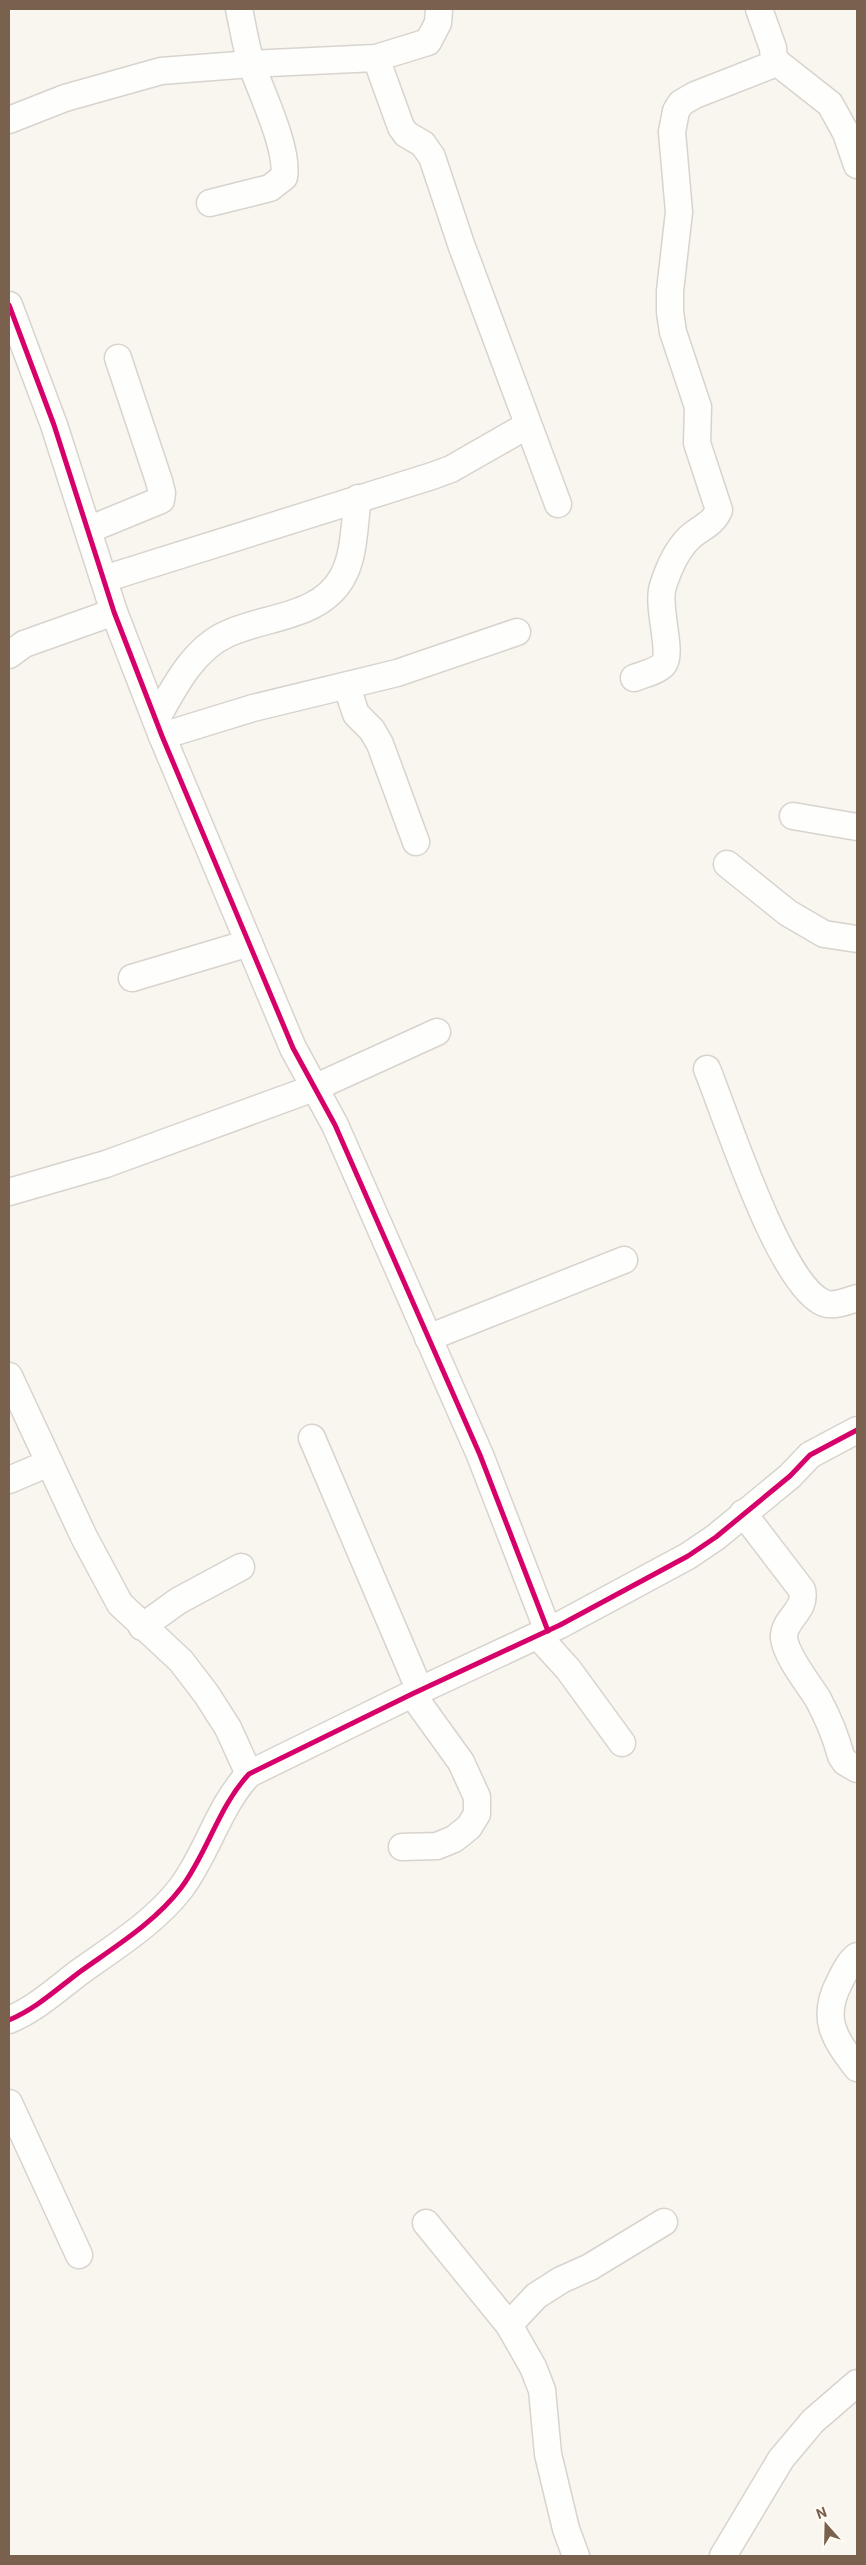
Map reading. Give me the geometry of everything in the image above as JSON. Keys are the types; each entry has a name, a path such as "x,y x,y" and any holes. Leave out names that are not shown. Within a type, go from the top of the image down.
{"street":[{"path":"210,203 270,188 284,177 286,167 272,118 251,64 240,9"},
{"path":"9,120 65,98 161,71 251,64 376,58 428,42 438,23 439,9"},
{"path":"634,678 665,664 667,655 660,604 663,585 677,554 689,538 716,517 719,510 697,443 698,407 673,332 670,312 670,291 679,212 672,132 676,112 681,103 695,95 769,66 774,60 773,48 759,9"},
{"path":"376,58 401,127 406,134 423,144 432,157 558,504"},
{"path":"774,60 830,104 846,132 857,165"},
{"path":"10,312 54,425 114,612 159,728 293,1048 335,1126 480,1455 543,1634 622,1743"},
{"path":"88,530 161,500 162,493 159,482 118,358"},
{"path":"104,579 261,531 451,469 528,425"},
{"path":"159,728 184,672 207,647 227,634 315,604 323,600 335,588 344,575 349,558 358,498"},
{"path":"9,655 24,644 114,612"},
{"path":"159,728 347,687 397,673 517,632"},
{"path":"347,687 356,714 372,730 380,744 416,842"},
{"path":"793,816 857,827"},
{"path":"726,864 788,913 824,934 857,939"},
{"path":"132,978 249,943"},
{"path":"9,1192 106,1164 314,1088 436,1032"},
{"path":"707,1069 756,1199 795,1273 810,1294 823,1303 837,1304 857,1298"},
{"path":"428,1338 624,1260"},
{"path":"9,1376 84,1537 120,1604 142,1627 180,1661 207,1695 228,1728 249,1774"},
{"path":"9,2020 41,2002 164,1908 181,1888 197,1863 223,1808 236,1787 249,1774 543,1634 688,1556 716,1537 790,1476 810,1455 857,1430"},
{"path":"312,1438 416,1693 461,1762 477,1798 477,1814 469,1827 454,1839 437,1846 402,1847"},
{"path":"9,1480 49,1464"},
{"path":"744,1512 802,1590 804,1598 802,1605 786,1628 784,1638 787,1648 818,1700 841,1756 845,1762 857,1769"},
{"path":"142,1627 178,1601 241,1567"},
{"path":"857,1956 850,1961 831,1997 830,2019 836,2040 857,2068"},
{"path":"9,2103 79,2254"},
{"path":"509,2325 536,2296 561,2280 590,2267 664,2222"},
{"path":"426,2223 509,2325 533,2367 542,2390 548,2454 566,2529 576,2556"},
{"path":"722,2556 781,2459 813,2421 857,2382"}],"cycle path":[{"path":"9,305 54,425 114,612 162,736 293,1048 335,1125 480,1455 548,1631"},
{"path":"9,2020 38,2004 121,1943 147,1923 171,1900 199,1860 229,1801 249,1774 412,1694 560,1625 688,1556 716,1537 790,1476 810,1455 857,1430"}]}
